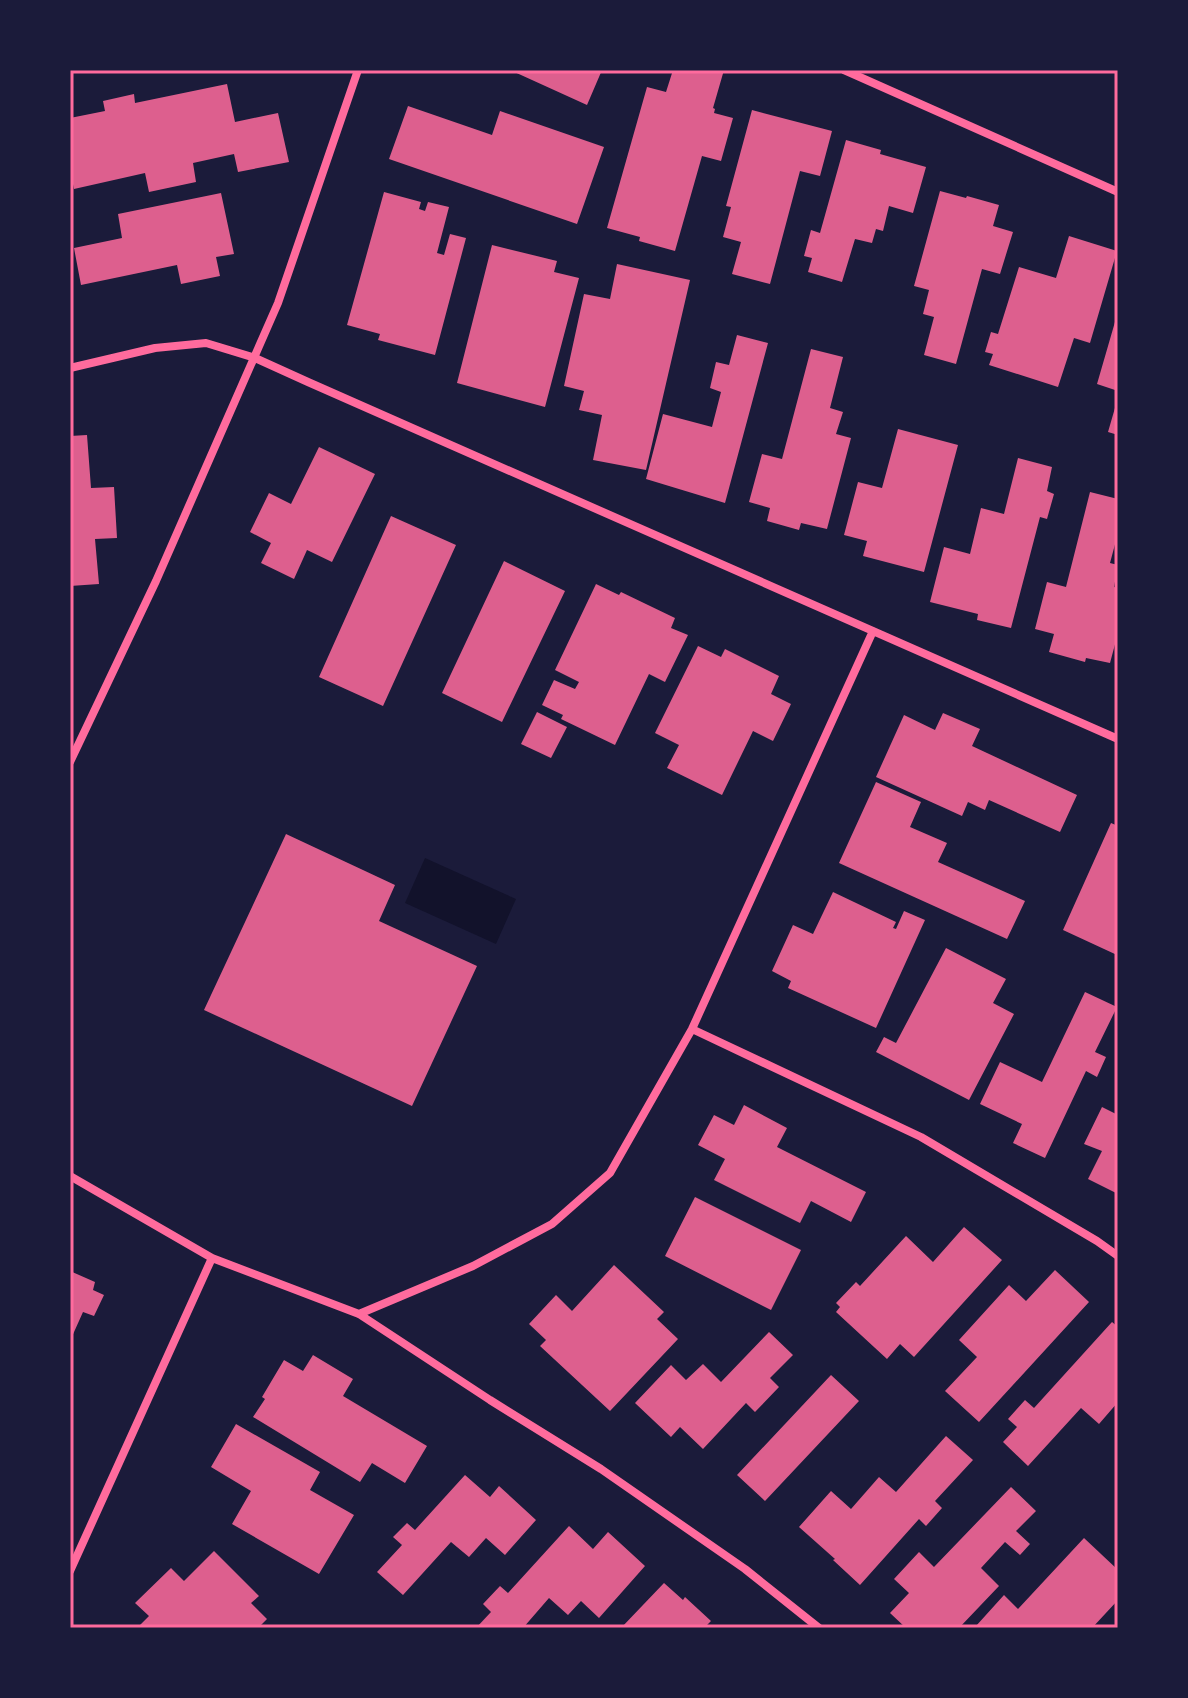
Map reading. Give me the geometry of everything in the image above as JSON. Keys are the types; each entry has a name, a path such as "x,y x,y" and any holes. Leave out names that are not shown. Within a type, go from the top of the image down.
{"street":[{"path":"70,762 156,581 286,285 358,70"},
{"path":"844,70 1118,192"},
{"path":"70,368 155,348 206,343 255,358 1118,739"},
{"path":"359,1314 473,1266 552,1224 610,1173 692,1029 873,631"},
{"path":"692,1029 921,1137 1118,1256"},
{"path":"70,1176 212,1258 359,1314 601,1469 745,1569 819,1628"},
{"path":"70,1571 212,1258"}],"shaded area":[{"path":"425,858 516,899 496,944 405,903"}],"building":[{"path":"510,70 602,70 587,105"},
{"path":"673,70 724,70 713,108 714,113 733,118 721,161 702,156 675,251 607,228 647,87 666,92"},
{"path":"227,84 235,122 278,113 289,162 238,172 234,154 193,163 196,182 149,192 145,173 74,189 70,169 70,118 105,111 103,101 134,94 135,103"},
{"path":"408,106 492,135 500,111 604,147 577,224 389,159"},
{"path":"752,110 832,131 820,176 800,171 770,284 732,274 741,242 723,237 731,207 726,206"},
{"path":"846,140 926,167 913,213 889,206 883,231 876,229 872,243 855,239 842,282 808,272 812,258 804,256 811,230 820,233"},
{"path":"940,191 999,205 993,226 1013,232 1000,274 982,269 956,364 924,355 934,317 923,314 929,290 914,286"},
{"path":"384,192 421,202 419,209 425,211 428,202 449,207 437,253 444,255 450,234 466,238 435,355 378,340 380,334 347,325"},
{"path":"221,193 234,254 216,257 220,276 181,284 177,265 81,285 74,248 122,238 118,214"},
{"path":"1069,236 1117,251 1090,343 1074,338 1058,387 989,365 993,354 985,352 991,332 998,334 1019,267 1056,278"},
{"path":"492,245 557,261 554,272 579,278 545,407 457,383"},
{"path":"617,264 690,280 646,470 593,460 602,415 579,410 584,391 564,386 584,294 610,299"},
{"path":"1118,315 1118,391 1097,384"},
{"path":"737,335 768,343 725,503 646,479 663,414 712,427 721,392 710,388 716,362 729,365"},
{"path":"811,349 843,357 830,408 843,412 836,434 851,438 827,529 801,523 799,530 767,521 770,508 749,502 762,454 782,459"},
{"path":"1118,401 1118,435 1108,432"},
{"path":"898,429 958,445 924,572 863,556 867,541 844,535 858,482 882,488"},
{"path":"87,435 91,488 114,487 117,538 95,539 99,584 70,586 70,436"},
{"path":"319,447 375,474 332,562 307,550 294,579 261,563 271,543 250,532 269,493 291,504"},
{"path":"1018,458 1052,467 1047,491 1054,494 1047,519 1040,517 1011,628 977,620 978,614 930,602 944,547 970,554 981,508 1004,514"},
{"path":"1090,492 1118,499 1118,533 1110,563 1118,565 1114,587 1118,588 1118,633 1110,663 1086,658 1085,662 1049,652 1054,634 1035,629 1047,582 1066,587"},
{"path":"391,516 456,545 383,706 319,677"},
{"path":"504,561 565,591 502,722 442,693"},
{"path":"596,584 619,595 621,592 675,618 671,628 688,635 665,682 649,674 615,745 561,719 563,715 542,705 554,680 575,689 579,682 555,670"},
{"path":"698,646 721,657 725,649 779,676 771,694 791,704 773,741 753,731 722,795 667,768 679,745 655,733"},
{"path":"537,712 567,727 551,758 521,744"},
{"path":"943,713 980,729 972,746 1077,795 1060,832 989,800 985,810 968,802 962,816 876,777 904,715 935,730"},
{"path":"876,782 921,802 910,827 947,843 938,862 1025,901 1007,939 839,863"},
{"path":"1111,823 1118,826 1117,955 1063,930"},
{"path":"286,834 395,885 379,921 477,966 412,1106 204,1010"},
{"path":"833,892 896,922 893,928 896,929 904,911 925,920 876,1028 788,988 791,981 772,971 793,925 813,934"},
{"path":"946,948 1006,979 993,1003 1014,1014 969,1100 876,1052 884,1037 896,1043"},
{"path":"1085,992 1117,1007 1095,1052 1106,1057 1097,1077 1086,1071 1045,1158 1013,1143 1022,1124 980,1104 1000,1062 1042,1082"},
{"path":"744,1105 787,1128 777,1147 866,1192 851,1222 811,1201 800,1223 714,1180 725,1159 698,1145 714,1115 734,1125"},
{"path":"1102,1107 1118,1115 1118,1194 1088,1179 1102,1151 1084,1144"},
{"path":"695,1197 801,1250 771,1310 665,1256"},
{"path":"964,1227 1002,1260 914,1357 900,1344 887,1359 836,1312 840,1307 836,1303 856,1282 860,1286 906,1236 933,1262"},
{"path":"614,1265 664,1312 657,1319 678,1339 610,1411 540,1346 546,1340 529,1324 556,1295 572,1311"},
{"path":"1055,1270 1089,1302 979,1422 945,1391 977,1357 959,1340 1009,1285 1026,1301"},
{"path":"70,1271 95,1282 93,1290 104,1295 94,1316 83,1312 70,1341"},
{"path":"1112,1322 1118,1327 1118,1402 1099,1424 1081,1408 1028,1466 1003,1442 1017,1427 1008,1419 1025,1400 1034,1408"},
{"path":"769,1332 793,1355 770,1378 779,1387 755,1412 746,1403 703,1449 680,1427 671,1437 635,1403 671,1365 686,1380 703,1364 721,1382"},
{"path":"313,1355 353,1379 343,1396 427,1446 405,1483 372,1463 360,1482 253,1417 284,1360 303,1371"},
{"path":"831,1375 859,1401 765,1501 737,1475"},
{"path":"236,1424 320,1472 310,1490 354,1515 319,1574 232,1524 251,1491 211,1467"},
{"path":"946,1436 973,1460 935,1501 942,1508 926,1526 919,1519 860,1585 799,1527 831,1491 851,1509 879,1477 896,1492"},
{"path":"465,1475 490,1497 499,1486 536,1520 505,1555 486,1538 469,1557 451,1542 403,1595 377,1572 402,1545 393,1537 407,1523 415,1530"},
{"path":"1011,1487 1036,1511 1016,1531 1030,1544 1020,1555 1005,1542 981,1568 999,1586 959,1628 906,1628 890,1613 909,1593 894,1579 919,1552 934,1567"},
{"path":"569,1526 593,1549 608,1532 645,1566 599,1618 581,1601 568,1615 549,1598 523,1628 476,1628 491,1612 483,1604 500,1586 508,1593"},
{"path":"1084,1538 1118,1570 1118,1600 1092,1628 976,1626 1004,1595 1018,1609"},
{"path":"214,1551 259,1596 251,1603 267,1619 258,1628 137,1628 149,1616 135,1603 171,1568 184,1581"},
{"path":"664,1583 711,1621 704,1628 621,1628"}]}
